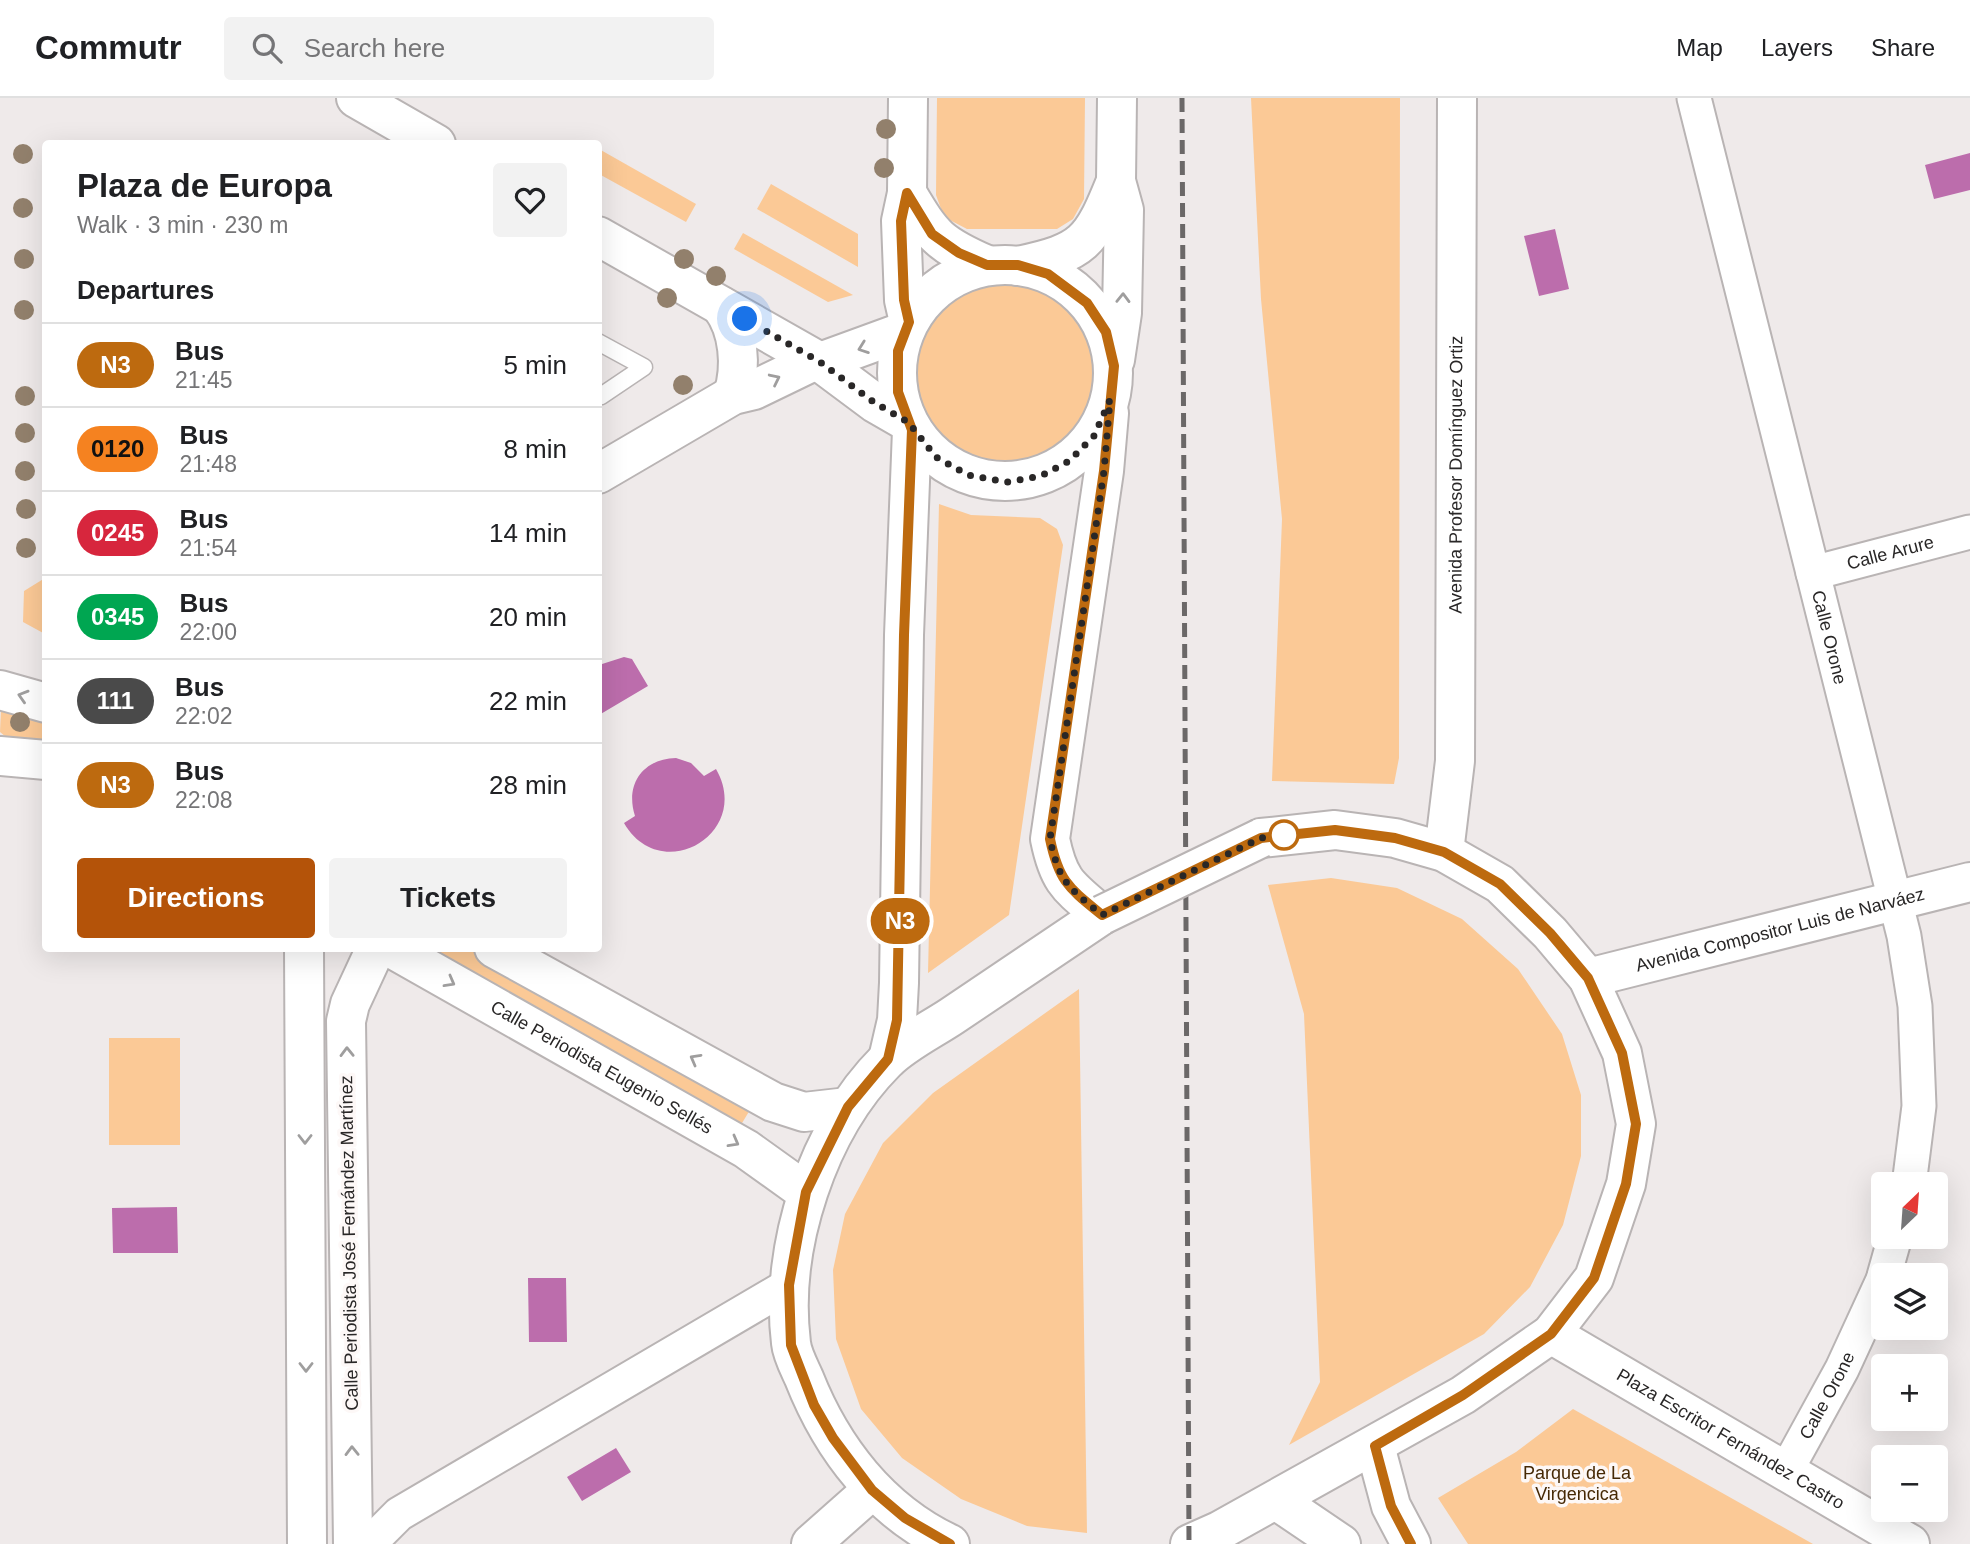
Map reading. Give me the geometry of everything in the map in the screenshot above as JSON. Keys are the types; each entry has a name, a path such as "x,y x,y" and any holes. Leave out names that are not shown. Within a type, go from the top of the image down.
{"main road":[{"path":"356,98 429,140"},
{"path":"907,327 901,221 907,193 908,98"},
{"path":"1102,915 1068,887 1057,870 1050,839 1104,471 1122,313 1124,210 1116,181 1117,98"},
{"name":"Avenida Profesor Domínguez Ortiz","path":"1444,852 1455,761 1457,98"},
{"path":"888,1059 897,1020 899,982 910,426 898,392 898,351 907,327 937,289 1002,265 1061,257 1089,239 1116,181"},
{"path":"602,238 818,361 910,426 936,457 968,475 1007,482 1041,476 1069,461 1094,436 1112,383 1106,332 1087,303 1048,274 959,253 932,234 907,193"},
{"path":"721,306 729,317 736,340 737,369 733,394"},
{"path":"602,472 733,394 754,390 818,361 907,327"},
{"path":"0,690 42,702"},
{"path":"0,756 42,760"},
{"path":"950,1544 905,1518 872,1490 833,1438 814,1405 791,1345 789,1285 806,1192 848,1107 888,1059 1102,915 1261,838 1335,830 1395,838 1444,852 1500,884 1550,933 1588,978 1622,1053 1636,1124 1626,1184 1594,1278 1551,1334 1463,1395 1375,1446 1190,1544"},
{"name":"Avenida Compositor Luis de Narváez","path":"1588,978 1970,882"},
{"path":"304,952 307,1544"},
{"name":"Calle Periodista José Fernández Martínez","path":"353,1544 346,1021 350,1004 374,952"},
{"name":"Calle Periodista Eugenio Sellés","path":"398,952 746,1149 806,1192"},
{"path":"501,952 773,1102 804,1112 848,1107"},
{"name":"Plaza Escritor Fernández Castro","path":"1551,1334 1910,1544"},
{"path":"1375,1446 1391,1506 1411,1544"},
{"path":"811,1544 872,1490"},
{"path":"1276,1500 1341,1544"}],"street":[{"name":"Calle Orone","path":"1694,98 1896,901 1915,1006 1919,1106 1911,1172"},
{"name":"Calle Arure","path":"1813,573 1970,532"},
{"path":"369,1544 399,1514 789,1285"},
{"name":"Calle Orone","path":"1786,1471 1842,1369 1871,1306"},
{"path":"353,1497 399,1514"}],"lane":[{"path":"602,344 645,367 602,395"}],"green space":[{"path":"937,98 1085,98 1084,199 1073,219 1057,229 967,229 944,217 936,195"},
{"path":"1251,98 1400,98 1399,758 1394,784 1272,781 1282,519 1261,299"},
{"path":"602,151 696,204 686,222 602,176"},
{"path":"771,184 858,234 858,267 757,209"},
{"path":"743,233 853,295 828,302 734,249"},
{"path":"1005,283 1040,290 1056,298 1070,310 1082,324 1090,340 1097,375 1090,410 1082,426 1070,440 1056,452 1040,460 1005,467 970,460 954,452 940,440 928,426 920,410 913,375 920,340 928,324 940,310 954,298 970,290"},
{"path":"939,504 971,515 1040,518 1057,529 1063,545 1009,915 928,973"},
{"path":"42,580 42,632 23,622 24,591"},
{"path":"1,709 42,716 42,742 6,737 0,732"},
{"path":"1331,878 1397,888 1462,919 1518,969 1562,1034 1581,1095 1581,1156 1563,1225 1530,1287 1484,1334 1289,1445 1320,1382 1304,1014 1268,885"},
{"path":"426,952 478,952 753,1105 739,1128"},
{"path":"1079,989 1087,1533 1027,1526 961,1499 902,1458 861,1409 836,1339 833,1270 845,1214 883,1143 933,1093"},
{"path":"109,1038 180,1038 180,1145 109,1145"},
{"name":"Parque de La Virgencica","path":"1573,1409 1813,1544 1468,1544 1438,1498 1516,1452"}],"shaded area":[{"path":"1970,153 1970,190 1934,199 1925,165"},
{"path":"1555,229 1569,289 1539,296 1524,236"},
{"path":"624,657 632,659 648,686 602,713 602,664"},
{"path":"676,758 691,763 704,776 716,769 724,792 722,813 713,831 698,844 679,851 659,851 640,842 624,823 635,816 632,794 639,776 654,763"},
{"path":"177,1207 178,1253 113,1253 112,1208"},
{"path":"528,1278 566,1278 567,1342 529,1342"},
{"path":"616,1448 631,1472 582,1501 567,1477"}],"railway":[{"path":"1182,98 1189,1544"}],"bus line":[{"name":"N3","path":"950,1544 905,1518 872,1490 833,1438 814,1405 791,1345 789,1285 806,1192 848,1107 888,1059 897,1020 904,635 912,430 898,392 898,351 909,322 904,300 901,221 907,193 932,234 959,253 987,265 1018,265 1048,274 1087,303 1106,332 1114,366 1104,471 1050,839 1057,870 1068,887 1102,915 1261,838 1335,830 1395,838 1444,852 1500,884 1550,933 1588,978 1622,1053 1636,1124 1626,1184 1594,1278 1551,1334 1463,1395 1375,1446 1381,1480 1401,1528 1411,1544"}],"route":[{"path":"745,319 820,362 875,403 908,422 936,457 968,475 1007,482 1041,476 1069,461 1094,436 1110,400 1104,471 1050,839 1057,870 1068,887 1102,915 1261,838 1288,835 1284,835"}]}
